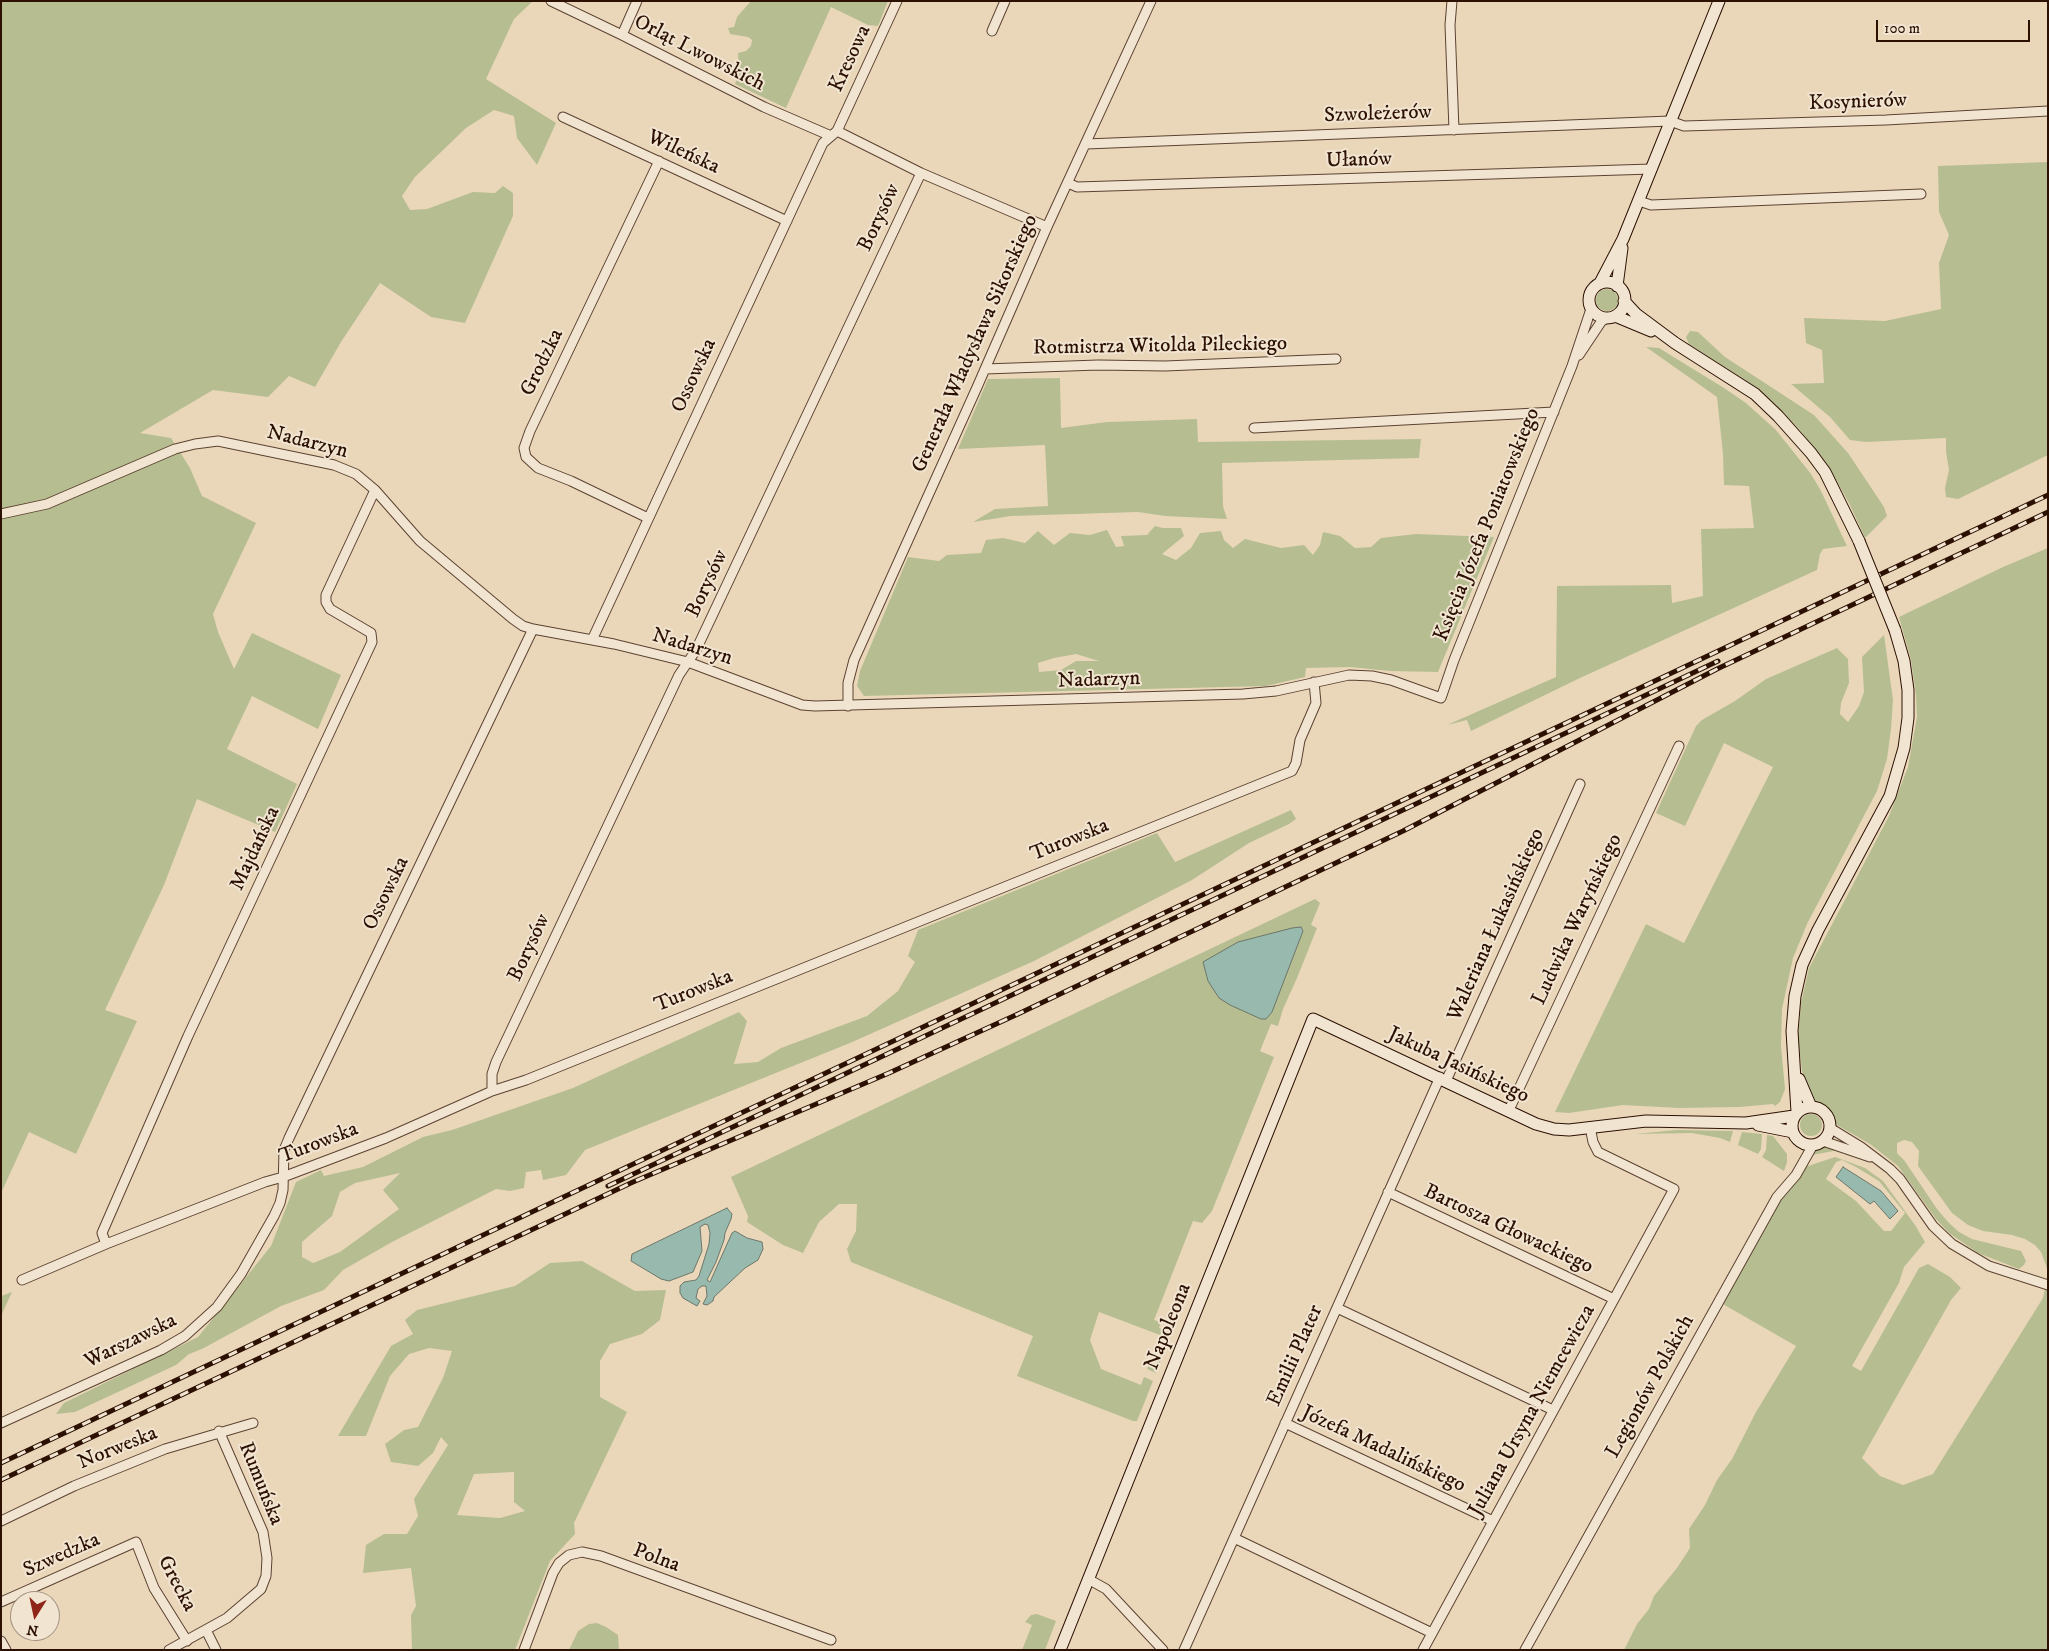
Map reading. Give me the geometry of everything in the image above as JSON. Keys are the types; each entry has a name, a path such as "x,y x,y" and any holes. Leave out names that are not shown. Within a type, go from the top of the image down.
{"street":[{"name":"Orląt Lwowskich","path":"551,1 764,107 834,134 1047,227"},
{"path":"622,35 637,1"},
{"name":"Kresowa","path":"834,134 897,1"},
{"path":"992,31 1005,1"},
{"name":"Generała Władysława Sikorskiego","path":"848,706 848,683 854,660 1047,227 1151,1"},
{"path":"1452,1 1450,25 1454,130"},
{"path":"1675,343 1611,317 1598,315 1591,309 1589,301 1590,292 1600,283 1624,239 1719,1"},
{"name":"Kosynierów","path":"1670,122 1684,126 1886,120 2048,111"},
{"name":"Wileńska","path":"563,117 787,221"},
{"name":"Szwoleżerów","path":"1086,144 1670,122"},
{"name":"Ossowska","path":"592,640 823,143 834,134"},
{"name":"Grodzka","path":"648,518 571,481 538,468 526,457 524,448 530,431 659,160"},
{"name":"Ułanów","path":"1068,183 1077,187 1652,169"},
{"name":"Borysów","path":"492,1092 492,1074 496,1062 679,675 696,650 921,173"},
{"path":"1639,201 1650,205 1921,194"},
{"path":"1617,286 1624,239"},
{"path":"1600,283 1609,282 1617,286 1623,293 1624,301 1621,310 1611,317"},
{"path":"1624,301 1636,314 1675,343 1735,379 1755,394 1796,434 1825,472 1859,541 1895,630 1904,662 1909,705 1907,733 1901,764 1890,796 1818,930 1802,965 1795,996 1793,1022 1796,1114 1793,1132 1798,1140 1818,1143 1877,1159"},
{"name":"Księcia Józefa Poniatowskiego","path":"1441,698 1454,660 1572,366 1591,309"},
{"name":"Księcia Józefa Poniatowskiego","path":"1572,366 1596,329 1611,317"},
{"name":"Rotmistrza Witolda Pileckiego","path":"985,369 1098,365 1165,366 1336,359"},
{"path":"1254,428 1554,412"},
{"name":"Nadarzyn","path":"1,514 54,502 175,449 218,441 344,468 356,474 375,490 420,541 513,619 533,629 592,640 688,662 802,705 848,706 1243,694 1276,691 1349,675 1372,676 1391,680 1441,698"},
{"name":"Majdańska","path":"106,1244 102,1233 188,1036 372,642 371,633 330,609 326,602 326,595 375,490"},
{"name":"Ossowska","path":"283,1178 284,1150 289,1138 533,629"},
{"name":"Turowska","path":"22,1280 106,1244 265,1182 283,1178 386,1138 492,1092 1292,771 1296,763 1300,740 1316,703 1314,682"},
{"name":"Ludwika Waryńskiego","path":"1509,1110 1679,746"},
{"name":"Waleriana Łukasińskiego","path":"1443,1079 1580,784"},
{"name":"Jakuba Jasińskiego","path":"1313,1019 1536,1124 1554,1129 1569,1130 1663,1120 1746,1123 1793,1132"},
{"name":"Napoleona","path":"1060,1650 1313,1019"},
{"path":"1795,1070 1811,1106 1825,1113 1830,1128 1877,1159 1900,1179 1933,1226 1952,1244 1989,1266 2048,1285"},
{"name":"Emilii Plater","path":"1184,1650 1388,1192 1443,1079"},
{"path":"1796,1114 1811,1106"},
{"name":"Jakuba Jasińskiego","path":"1746,1123 1796,1114"},
{"name":"Juliana Ursyna Niemcewicza","path":"1423,1650 1674,1189 1598,1152 1593,1142 1590,1127"},
{"path":"1818,1143 1830,1128"},
{"name":"Legionów Polskich","path":"1525,1650 1777,1197 1796,1175 1818,1143"},
{"name":"Warszawska","path":"1,1423 161,1350 196,1328 217,1306 241,1274 262,1238 280,1203 283,1178"},
{"name":"Bartosza Głowackiego","path":"1388,1192 1614,1299"},
{"path":"1336,1308 1553,1410"},
{"name":"Norweska","path":"1,1522 74,1486 164,1449 219,1431 253,1423"},
{"name":"Józefa Madalińskiego","path":"1285,1423 1493,1521"},
{"name":"Rumuńska","path":"169,1650 227,1618 252,1599 261,1589 266,1576 267,1558 263,1532 219,1431"},
{"path":"1234,1538 1432,1633"},
{"name":"Szwedzka","path":"1,1602 136,1542"},
{"name":"Grecka","path":"136,1542 154,1588 187,1641"},
{"name":"Polna","path":"524,1650 553,1573 559,1563 569,1555 582,1552 600,1556 831,1640"},
{"path":"1088,1579 1106,1589 1163,1650"},
{"path":"206,1630 216,1650"},
{"path":"1,1641 6,1650"}],"green space":[{"path":"1,1 533,1 514,19 486,79 556,123 537,165 517,138 514,116 494,110 466,128 415,177 402,196 410,210 427,209 473,192 495,193 503,186 513,193 513,216 465,323 431,317 380,283 341,342 315,387 289,376 268,397 213,390 140,433 171,438 190,468 202,496 256,523 213,614 218,632 234,669 252,633 341,675 318,729 252,696 227,749 297,784 275,832 197,799 164,885 105,1010 137,1021 76,1154 29,1132 1,1193"},
{"path":"751,1 888,1 878,26 868,25 831,7 786,108 735,84 739,72 738,53 746,51 751,46 752,40 748,37 730,34 728,28 734,27 737,17"},
{"path":"2048,162 2048,455 1958,499 1946,497 1945,488 1949,470 1946,438 1866,442 1850,440 1830,417 1791,384 1824,383 1822,350 1806,343 1804,318 1885,321 1941,309 1939,263 1949,235 1939,212 1938,166"},
{"path":"1607,289 1615,292 1618,300 1615,308 1607,311 1599,308 1596,300 1599,292"},
{"path":"1690,331 1698,332 1725,357 1814,415 1848,453 1884,507 1887,516 1865,538 1849,503 1827,464 1799,429 1764,395 1745,380 1689,344 1686,337"},
{"path":"1646,347 1659,348 1724,388 1746,403 1776,430 1811,474 1847,546 1823,549 1820,554 1817,570 1580,678 1471,731 1467,720 1447,725 1556,677 1557,586 1671,585 1672,603 1703,596 1701,529 1754,528 1749,486 1724,485 1717,397"},
{"path":"1060,378 1061,428 1107,422 1197,419 1198,442 1421,439 1419,458 1222,463 1223,506 1227,519 1165,516 1138,512 1011,516 973,522 995,509 1048,506 1045,445 958,449 988,379"},
{"path":"1155,526 1181,528 1184,536 1162,554 1176,560 1191,548 1200,533 1221,531 1224,540 1233,548 1245,539 1281,548 1304,545 1313,555 1320,545 1323,532 1340,536 1355,548 1371,547 1381,538 1416,534 1494,537 1438,672 1390,671 1350,667 1306,668 1305,677 1266,686 864,696 857,686 860,671 908,557 939,561 947,555 981,553 986,540 1003,538 1025,543 1038,531 1054,545 1070,533 1090,535 1107,530 1116,547 1124,546 1121,536 1147,535","holes":["1076,654 1099,661 1076,661 1061,670 1039,672 1038,663"]},
{"path":"2048,548 2048,1271 2041,1252 2035,1245 2025,1239 2012,1235 1983,1231 1968,1225 1952,1213 1918,1166 1919,1151 1912,1142 1904,1140 1897,1143 1897,1153 1949,1223 1959,1232 1972,1239 2021,1251 2026,1261 2019,1269 1978,1253 1949,1233 1936,1219 1898,1166 1870,1144 1837,1125 1830,1111 1813,1100 1802,1071 1798,1038 1801,1003 1809,968 1889,816 1908,767 1917,717 1916,695 1911,660 1899,617 2003,567"},
{"path":"1884,635 1893,700 1887,759 1877,791 1807,924 1793,958 1782,1009 1781,1046 1785,1089 1780,1102 1775,1106 1773,1104 1740,1107 1679,1108 1623,1105 1569,1113 1555,1112 1646,924 1684,943 1773,767 1724,743 1685,826 1656,813 1696,726 1702,720 1735,701 1766,679 1837,648 1848,659 1849,683 1841,703 1840,714 1848,722 1859,706 1864,692 1862,657"},
{"path":"1291,810 1296,819 1249,843 1192,880 1034,961 850,1043 585,1150 566,1175 543,1180 541,1170 526,1172 524,1188 510,1191 496,1189 392,1242 343,1270 324,1290 281,1306 202,1349 189,1354 176,1365 75,1412 56,1414 64,1403 198,1337 271,1246 296,1182 321,1170 324,1176 363,1167 423,1137 452,1130 573,1088 739,1012 747,1021 734,1064 758,1062 781,1048 867,1016 898,991 915,962 908,956 918,930 1157,833 1175,862","holes":["400,1173 383,1190 399,1209 340,1252 313,1263 302,1257 302,1242 332,1216 340,1192 355,1183"]},
{"path":"1315,899 1320,903 1311,925 1317,928 1283,1009 1278,1026 1271,1024 1260,1051 1274,1057 1212,1211 1202,1223 1193,1221 1154,1320 1161,1322 1159,1328 1171,1333 1156,1373 1147,1369 1150,1362 1156,1364 1163,1347 1156,1344 1160,1335 1099,1312 1090,1340 1101,1369 1141,1385 1144,1377 1153,1381 1137,1421 1017,1376 1033,1336 851,1262 847,1249 856,1231 857,1204 839,1204 819,1222 803,1253 783,1245 747,1222 748,1216 731,1177"},
{"path":"1807,1114 1815,1114 1822,1121 1822,1129 1815,1136 1807,1136 1800,1129 1800,1121"},
{"path":"1677,1130 1733,1131 1730,1142 1720,1138 1692,1133 1635,1134"},
{"path":"1742,1132 1762,1134 1761,1149 1758,1154 1738,1145"},
{"path":"1767,1135 1773,1136 1787,1154 1784,1171 1762,1157 1766,1150"},
{"path":"1823,1146 1839,1150 1812,1155 1818,1148"},
{"path":"1835,1157 1865,1168 1883,1181 1925,1242 1904,1267 1899,1283 1852,1366 1861,1371 1919,1268 1928,1264 1950,1277 1961,1288 1951,1300 1862,1458 1880,1476 1903,1485 1933,1474 2043,1298 2048,1275 2048,1650 1624,1650 1637,1624 1649,1609 1654,1596 1677,1568 1690,1548 1689,1529 1705,1505 1717,1480 1732,1459 1756,1412 1796,1346 1721,1303 1778,1202 1788,1192 1805,1167","holes":["1842,1160 1879,1181 1905,1213 1891,1231 1884,1231 1856,1201 1826,1179 1836,1162"]},
{"path":"582,1261 635,1291 666,1290 660,1320 642,1334 610,1344 600,1361 600,1397 627,1412 574,1523 575,1534 550,1561 515,1650 412,1650 411,1615 416,1606 411,1568 363,1573 366,1545 384,1534 407,1534 418,1516 414,1499 448,1445 441,1437 433,1453 418,1466 391,1462 385,1444 404,1430 418,1427 443,1378 452,1351 429,1348 409,1354 390,1376 366,1436 338,1436 391,1346 413,1334 405,1320 417,1310 515,1286 550,1263","holes":["514,1472 514,1502 525,1511 500,1518 457,1515 474,1474"]},
{"path":"12,1292 1,1316 1,1296"},
{"path":"1037,1614 1056,1621 1045,1650 1022,1650 1032,1625 1025,1622 1031,1615"},
{"path":"597,1623 618,1635 619,1650 569,1650 578,1631 589,1624"}],"water":[{"path":"1301,927 1303,931 1272,1012 1266,1019 1261,1019 1219,998 1208,981 1203,962 1238,942"},
{"path":"1843,1167 1881,1191 1898,1211 1890,1219 1874,1201 1870,1204 1836,1177"},
{"path":"727,1208 732,1214 731,1219 716,1262 707,1280 710,1282 732,1233 735,1231 747,1238 762,1242 763,1249 758,1260 745,1268 707,1305 703,1304 707,1296 706,1286 698,1289 696,1298 700,1301 697,1306 683,1298 680,1293 680,1286 684,1282 696,1280 699,1276 709,1244 710,1233 708,1225 705,1224 700,1227 702,1251 693,1272 669,1281 661,1279 631,1261 632,1254"}],"railway":[{"path":"1,1463 2048,495"},
{"path":"1,1480 633,1182 889,1073 1018,1014 1403,831 1717,669 2048,512"},
{"path":"608,1186 1718,661"}]}
